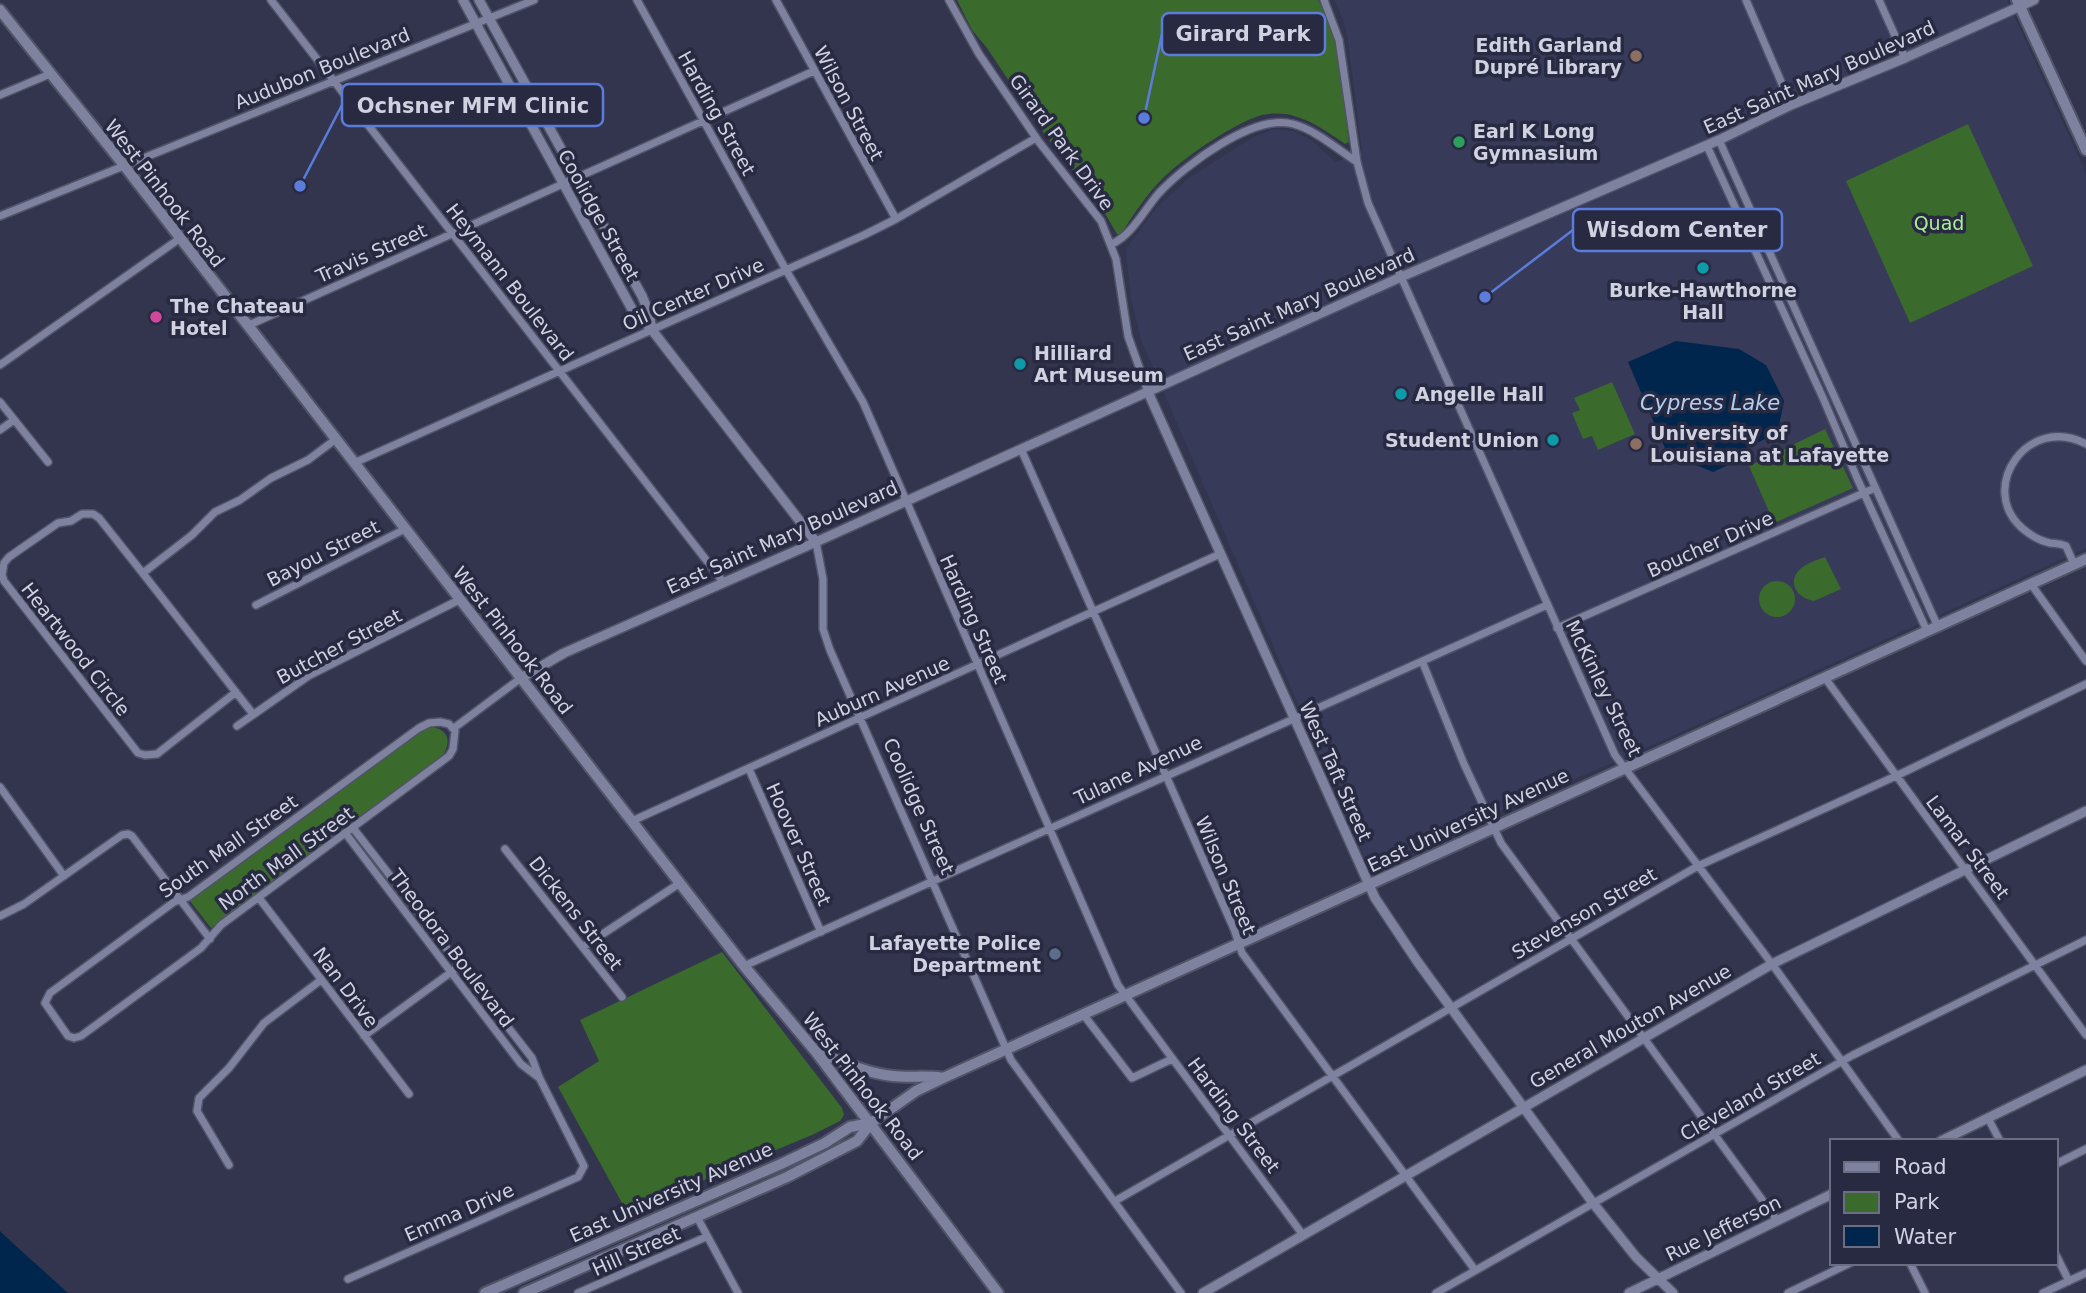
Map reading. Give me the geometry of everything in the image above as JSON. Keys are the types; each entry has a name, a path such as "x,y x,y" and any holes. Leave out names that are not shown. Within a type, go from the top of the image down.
{"main road":[{"path":"2018,3 2086,150"},
{"name":"West Pinhook Road","path":"0,10 744,967 816,1052 998,1293"},
{"name":"East University Avenue","path":"524,1293 787,1177 858,1140 871,1123 916,1091 943,1078 2086,559"},
{"path":"816,1052 869,1072 943,1078"},
{"name":"East University Avenue","path":"485,1293 803,1154 850,1127 871,1123"},
{"path":"690,1203 697,1217"}],"street":[{"name":"Heymann Boulevard","path":"271,0 724,583"},
{"name":"Coolidge Street","path":"463,0 628,303 638,318 652,330 816,542 823,579 823,629 830,650 1007,1049 1018,1069 1181,1293"},
{"name":"Coolidge Street","path":"479,0 642,296 652,330"},
{"name":"Audubon Boulevard","path":"0,216 122,164 534,0"},
{"name":"Harding Street","path":"637,0 786,270 858,393 1118,985 1303,1235"},
{"name":"Wilson Street","path":"776,0 896,219"},
{"name":"Girard Park Drive","path":"948,0 979,54 1036,138 1090,206 1112,244 1128,336 1148,392"},
{"name":"McKinley Street","path":"1324,0 1339,40 1357,162 1368,202 1615,755 1773,964 1898,1139"},
{"path":"1746,0 1791,105"},
{"path":"1879,0 1905,58"},
{"name":"East Saint Mary Boulevard","path":"521,678 564,653 816,542 1401,276 1707,146 1791,105 1905,58 2018,3 2034,0"},
{"name":"Travis Street","path":"247,326 814,71"},
{"path":"0,95 50,74"},
{"path":"1112,244 1127,234 1143,211 1175,178 1224,143 1252,127 1272,122 1299,125 1357,162"},
{"name":"Oil Center Drive","path":"354,463 896,219 1036,138"},
{"path":"1719,140 1911,568 1932,629"},
{"path":"1707,146 1900,574 1932,629"},
{"path":"1733,204 1745,199"},
{"path":"0,365 179,239"},
{"path":"1790,326 1801,322"},
{"name":"West Taft Street","path":"1148,392 1368,885 1417,961 1593,1203 1636,1257 1673,1293"},
{"path":"0,402 48,462"},
{"path":"0,430 14,420"},
{"path":"2074,564 2066,546 2039,539 2012,519 2006,505 2005,490 2016,456 2036,441 2063,435 2086,444"},
{"path":"143,573 192,535 215,512 240,500 271,478 308,460 336,439"},
{"name":"Wilson Street","path":"1021,449 1245,958 1475,1270"},
{"name":"Boucher Drive","path":"1557,628 1875,488"},
{"name":"Heartwood Circle","path":"236,692 157,754 138,753 4,581 2,569 9,557 51,527 89,513 99,518 143,573 236,692 253,714"},
{"name":"Bayou Street","path":"256,605 405,529"},
{"name":"Auburn Avenue","path":"632,821 1220,554"},
{"path":"1900,574 1911,568"},
{"path":"2031,584 2086,661"},
{"name":"Butcher Street","path":"237,726 310,675 459,600"},
{"name":"Tulane Avenue","path":"744,967 1547,605"},
{"path":"1422,661 1501,843 1777,1220"},
{"path":"454,728 521,678"},
{"name":"Lamar Street","path":"1825,678 2086,1035"},
{"name":"Stevenson Street","path":"1115,1201 1698,866 1896,776 2086,684"},
{"name":"South Mall Street","path":"56,1020 45,1003 50,993 180,899 188,897 419,728 440,722 454,728"},
{"name":"North Mall Street","path":"56,1020 70,1038 81,1035 211,939 221,925 449,757 455,739 454,728"},
{"name":"Hoover Street","path":"749,769 821,932"},
{"path":"0,787 64,876"},
{"name":"General Mouton Avenue","path":"1203,1293 1773,964 2086,811"},
{"name":"Theodora Boulevard","path":"353,828 532,1058 539,1077 583,1161 582,1174"},
{"path":"0,916 24,904 122,835 128,834 211,939"},
{"name":"Theodora Boulevard","path":"346,834 521,1064 539,1077"},
{"name":"Dickens Street","path":"505,849 622,997"},
{"path":"583,947 680,883"},
{"name":"Nan Drive","path":"259,898 409,1094"},
{"name":"Cleveland Street","path":"1436,1293 1843,1061 2086,940"},
{"path":"364,1036 460,966"},
{"path":"229,1165 197,1111 199,1097 229,1068 264,1023 321,980"},
{"path":"1083,1014 1132,1078 1172,1059"},
{"path":"1945,1139 2086,1070"},
{"path":"1988,1118 1999,1139"},
{"path":"2058,1163 2086,1149"},
{"name":"Emma Drive","path":"348,1279 582,1174"},
{"name":"Rue Jefferson","path":"1629,1293 1830,1195"},
{"path":"697,1217 738,1293"},
{"name":"Hill Street","path":"578,1293 706,1237"},
{"path":"2058,1259 2069,1281"},
{"path":"1788,1293 1846,1265"},
{"path":"1911,1265 1925,1293"},
{"path":"2043,1293 2086,1273"}],"shaded area":[{"name":"University of Louisiana at Lafayette","path":"1334,0 2007,0 2086,173 2086,548 1644,749 1369,868 1141,340 1131,299 1126,254 1127,247 1158,206 1189,178 1253,137 1274,129 1294,131 1310,139 1336,162 1362,151 1348,41 1343,19"}],"green space":[{"path":"957,0 1318,0 1326,14 1337,49 1349,142 1345,144 1314,124 1290,115 1269,114 1251,119 1209,142 1172,170 1157,184 1121,234 1117,234 1100,205 1043,132 972,30"},
{"name":"Quad","path":"1968,124 2033,266 1910,323 1846,181"},
{"path":"1612,382 1635,434 1598,450 1592,436 1583,439 1572,413 1580,410 1574,398"},
{"path":"1825,429 1853,488 1774,523 1749,466"},
{"path":"1825,557 1841,589 1814,601 1808,600 1796,590 1796,574 1806,565"},
{"path":"1777,581 1790,586 1795,599 1790,612 1777,617 1764,612 1759,599 1764,586"},
{"path":"432,727 443,732 448,740 446,750 439,760 211,928 190,901 421,730"},
{"path":"722,952 842,1108 844,1115 840,1121 812,1135 627,1212 558,1087 599,1061 580,1020"}],"water":[{"name":"Cypress Lake","path":"1676,341 1739,349 1766,365 1784,401 1776,440 1768,444 1765,439 1742,450 1745,457 1713,472 1667,453 1628,362"},
{"path":"0,1231 5,1236 68,1293 0,1293"}],"place":[{"name":"Edith Garland Dupré Library","path":"1636,56"},
{"name":"Girard Park","path":"1144,118"},
{"name":"Earl K Long Gymnasium","path":"1459,142"},
{"name":"Ochsner MFM Clinic","path":"300,186"},
{"name":"Burke-Hawthorne Hall","path":"1703,268"},
{"name":"Wisdom Center","path":"1485,297"},
{"name":"The Chateau Hotel","path":"156,317"},
{"name":"Hilliard Art Museum","path":"1020,364"},
{"name":"Angelle Hall","path":"1401,394"},
{"name":"Student Union","path":"1553,440"},
{"name":"University of Louisiana at Lafayette","path":"1636,444"},
{"name":"Lafayette Police Department","path":"1055,954"}]}
